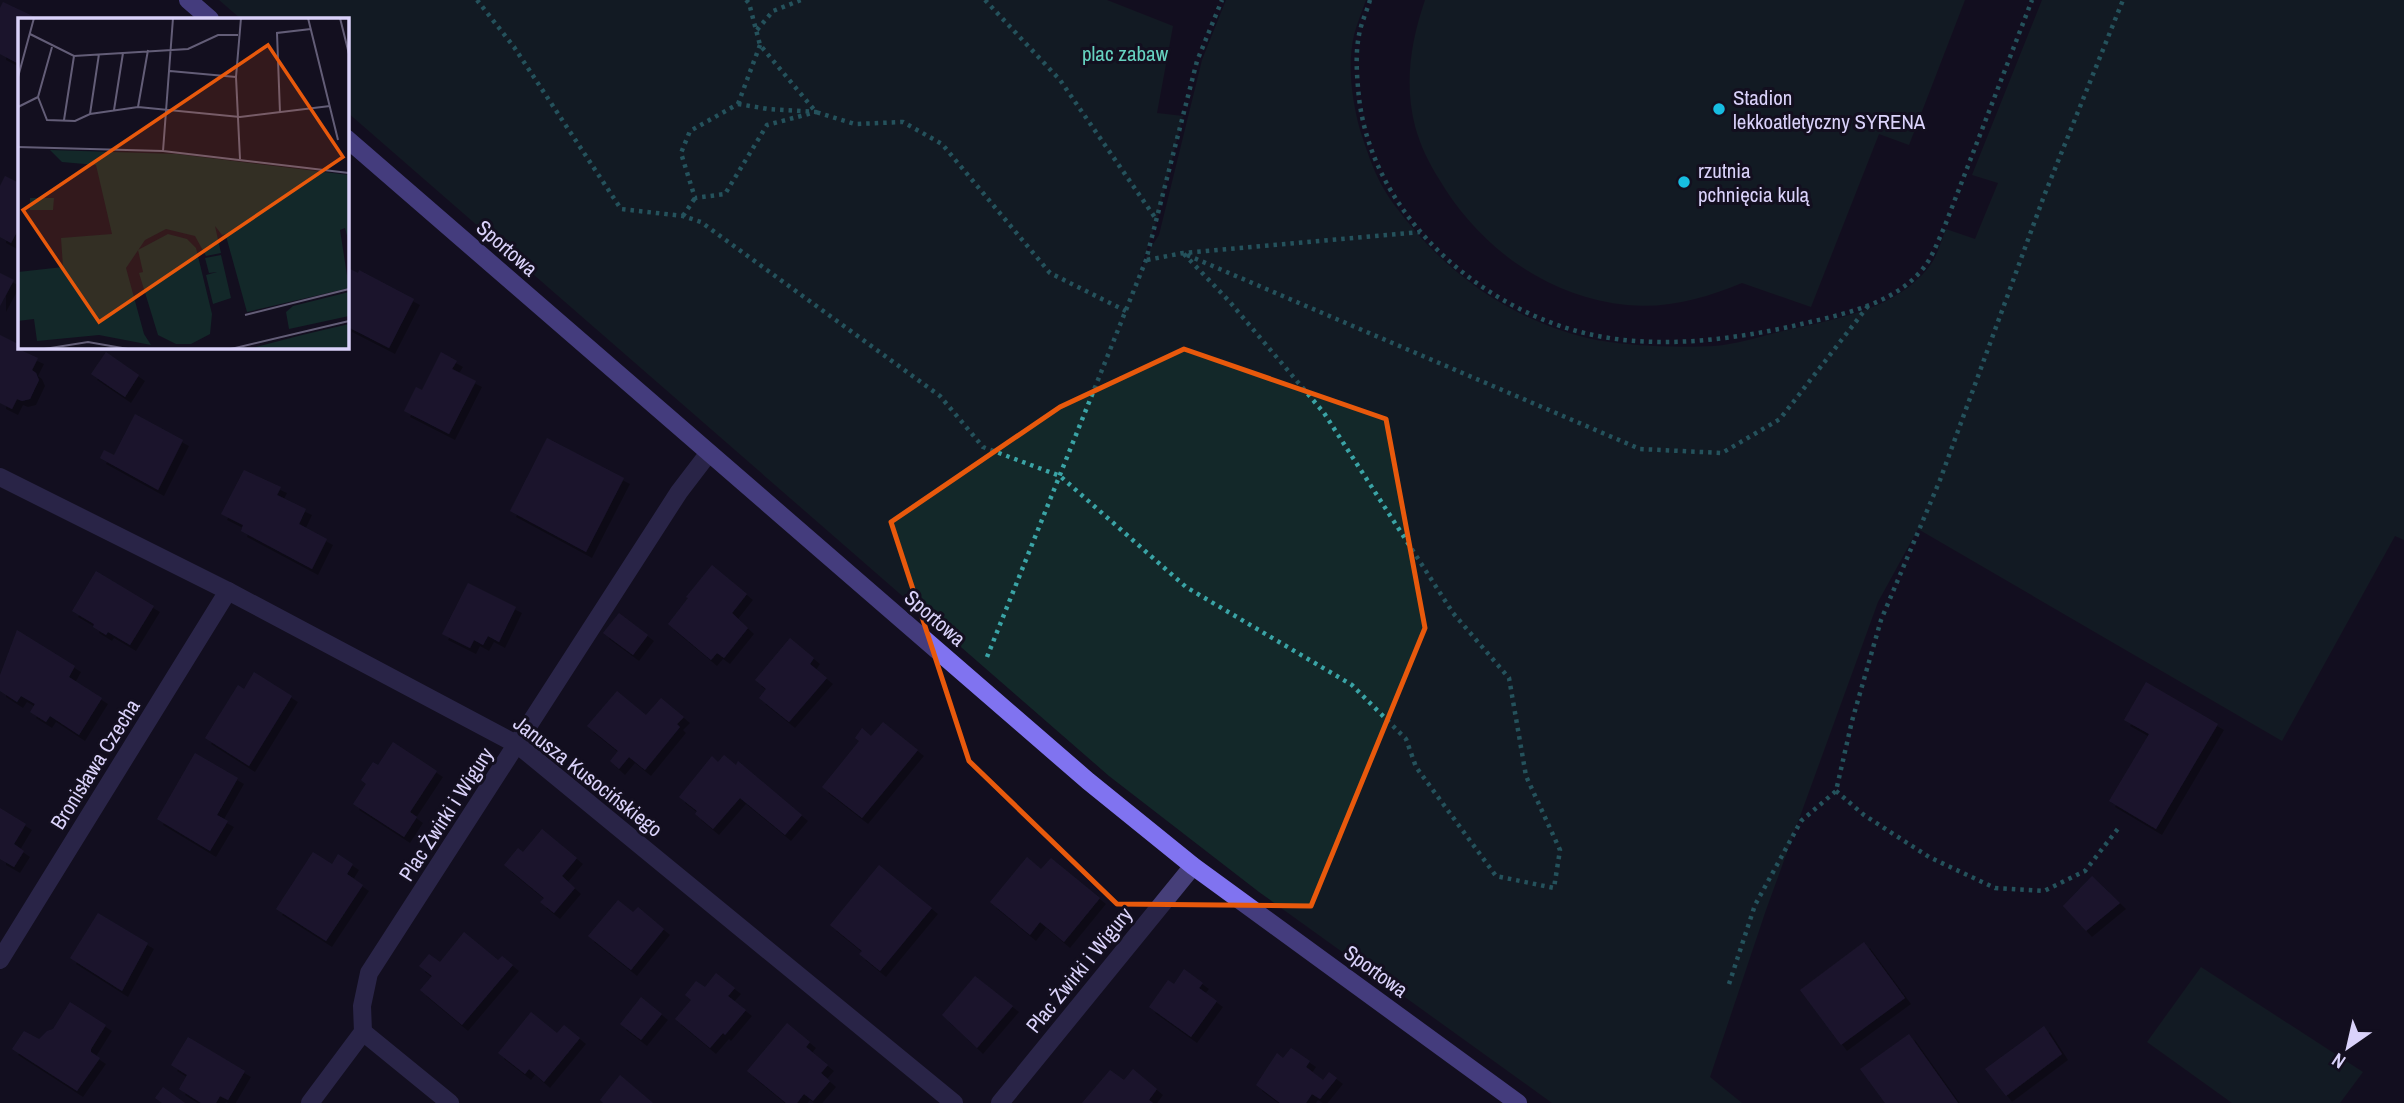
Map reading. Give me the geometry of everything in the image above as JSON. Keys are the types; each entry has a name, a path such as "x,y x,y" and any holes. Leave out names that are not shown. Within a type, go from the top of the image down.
{"street":[{"path":"188,0 209,18"},
{"name":"Sportowa","path":"348,140 1088,781 1193,866 1518,1103"},
{"name":"Plac Żwirki i Wigury","path":"363,1032 362,1006 369,973 679,492 708,454"},
{"name":"Janusza Kusocińskiego","path":"0,477 228,591 518,744 954,1103"},
{"name":"Bronisława Czecha","path":"0,960 228,591"},
{"name":"Plac Żwirki i Wigury","path":"1000,1103 1193,866"},
{"path":"310,1103 363,1032 450,1103"}],"path":[{"path":"477,0 514,47 621,209 683,216 701,222 940,396 984,447 1060,476 1186,587 1352,685 1406,739 1416,767 1496,876 1554,888 1560,850 1526,776 1509,678 1453,613 1324,413 1183,253"},
{"path":"746,0 760,45 816,112"},
{"path":"757,30 773,11 802,0"},
{"path":"985,0 1060,80 1157,219"},
{"path":"976,684 1146,260 1197,61 1222,0"},
{"path":"1370,0 1359,36 1356,75 1361,112 1372,151 1387,186 1421,232 1461,271 1529,315 1594,336 1653,341 1712,341 1788,327 1869,305 1917,276 1927,263 1944,228 2032,0"},
{"path":"1729,984 1755,905 1801,821 1836,791 1852,721 1881,620 1940,480 2045,196 2123,0"},
{"path":"738,104 760,45"},
{"path":"695,198 681,153 690,131 738,104 816,112 855,124 903,121 942,144 1049,273 1126,311"},
{"path":"683,216 695,198 725,194 767,125 816,112"},
{"path":"1146,260 1183,253 1421,232"},
{"path":"1183,253 1640,449 1722,453 1780,419 1869,305"},
{"path":"1836,791 1864,815 1929,857 1995,888 2044,891 2085,871 2120,826"}],"highlighted area":[{"path":"1184,349 1386,419 1425,628 1311,906 1117,904 969,761 891,522 1060,407"}],"green space":[{"name":"plac zabaw","path":"219,0 1107,0 1173,26 1157,113 1183,116 1157,219 1133,291 1148,252 1159,235 1202,60 1226,0 1366,0 1354,35 1351,59 1351,83 1357,119 1381,184 1415,231 1472,284 1538,322 1601,341 1684,347 1734,343 1866,310 1900,293 1916,281 1932,263 1946,229 1975,239 1998,183 1972,175 2042,0 2404,0 2404,540 2395,536 2282,741 1918,529 1878,602 1766,910 1710,1077 1742,1103 1552,1103 1259,892 1109,776 348,113 348,18 240,18"},
{"path":"1425,0 1965,0 1909,145 1879,134 1811,307 1742,283 1700,298 1672,304 1642,306 1598,300 1569,292 1543,280 1495,247 1455,204 1428,160 1415,126 1410,94 1411,62"},
{"path":"2201,967 2363,1072 2340,1103 2232,1103 2147,1042"}],"building":[{"path":"3,2 37,18 18,18 18,63 0,54 0,8"},
{"path":"5,176 18,182 18,230 11,243 0,237 0,186"},
{"path":"348,268 358,273 359,270 414,299 389,348 348,327"},
{"path":"0,273 14,280 0,306"},
{"path":"0,335 18,344 16,348 38,358 32,370 39,380 30,399 17,399 12,409 0,403"},
{"path":"106,352 139,375 125,397 91,374"},
{"path":"441,352 457,361 452,369 476,381 449,434 404,411 416,387 422,390"},
{"path":"135,414 183,440 158,490 100,458 104,450 114,455"},
{"path":"547,438 624,478 586,552 510,511"},
{"path":"244,470 281,487 277,495 306,509 299,524 327,539 312,569 241,531 243,525 221,514"},
{"path":"712,565 747,594 732,613 748,628 724,658 717,653 711,660 668,624"},
{"path":"96,571 154,606 130,645 108,632 106,635 72,611"},
{"path":"468,583 516,607 499,642 488,636 483,645 474,640 470,648 442,634"},
{"path":"619,613 648,635 633,655 603,633"},
{"path":"17,630 75,666 69,677 102,698 79,735 50,716 46,722 30,712 35,704 21,696 17,702 0,691 0,675"},
{"path":"790,638 814,658 810,664 827,678 789,722 759,698 766,689 755,680"},
{"path":"254,672 292,696 249,766 205,738 238,685 244,689"},
{"path":"2146,682 2218,724 2156,829 2109,801 2149,734 2124,720"},
{"path":"617,691 646,715 661,698 684,717 677,724 680,727 645,770 629,757 619,769 610,761 618,751 587,726"},
{"path":"883,722 918,750 862,818 822,787 859,741 855,738 862,728 871,736"},
{"path":"393,742 437,771 410,812 417,817 404,837 353,804 366,784 361,780 373,762 378,765"},
{"path":"195,753 238,778 217,815 228,821 210,851 157,819"},
{"path":"724,755 736,765 738,761 802,815 785,835 740,798 713,829 695,814 697,811 679,797 712,756 718,762"},
{"path":"0,808 26,824 14,844 24,851 14,867 0,859"},
{"path":"542,829 577,858 562,876 575,888 554,913 540,902 544,898 504,865 518,848 523,852"},
{"path":"313,852 332,864 338,854 353,864 347,874 363,885 326,941 276,909"},
{"path":"1027,857 1041,869 1051,858 1100,898 1064,942 1040,922 1030,935 990,902"},
{"path":"879,865 932,908 880,971 859,954 862,951 830,925"},
{"path":"2092,876 2120,903 2086,931 2063,906"},
{"path":"618,900 633,912 638,907 664,929 631,970 588,936"},
{"path":"98,913 148,943 122,991 70,958"},
{"path":"464,932 498,960 502,956 513,965 462,1025 420,990 432,976 419,966 429,954 440,962"},
{"path":"1864,942 1905,998 1841,1045 1800,990"},
{"path":"1184,969 1203,983 1199,988 1217,1001 1191,1037 1149,1007 1168,980 1174,984"},
{"path":"716,973 735,988 728,996 746,1010 710,1048 675,1019 691,1000 685,995 696,981 705,987"},
{"path":"975,976 1013,1006 977,1048 942,1015"},
{"path":"641,997 662,1014 641,1040 620,1024"},
{"path":"70,1002 106,1025 91,1049 91,1052 100,1058 77,1091 12,1049 24,1031 39,1039 53,1029"},
{"path":"531,1012 557,1033 564,1025 580,1038 544,1082 529,1069 525,1074 498,1053"},
{"path":"787,1023 810,1042 806,1047 828,1065 821,1073 830,1081 813,1101 804,1094 797,1103 786,1103 747,1071"},
{"path":"2044,1026 2062,1054 2006,1096 1985,1069"},
{"path":"1909,1034 1958,1103 1885,1103 1860,1069"},
{"path":"188,1037 245,1071 228,1100 220,1096 216,1103 201,1103 179,1089 187,1075 171,1065"},
{"path":"1291,1048 1310,1061 1306,1067 1323,1080 1329,1072 1337,1078 1320,1099 1312,1094 1306,1103 1280,1103 1256,1085 1277,1053 1283,1058"},
{"path":"1133,1069 1157,1089 1149,1100 1153,1103 1082,1103 1110,1070 1124,1080"},
{"path":"620,1075 653,1103 603,1103 600,1100"},
{"path":"163,1087 185,1103 162,1103 155,1098"}],"place":[{"name":"Stadion lekkoatletyczny SYRENA","path":"1719,109"},
{"name":"rzutnia pchnięcia kulą","path":"1684,182"}]}
